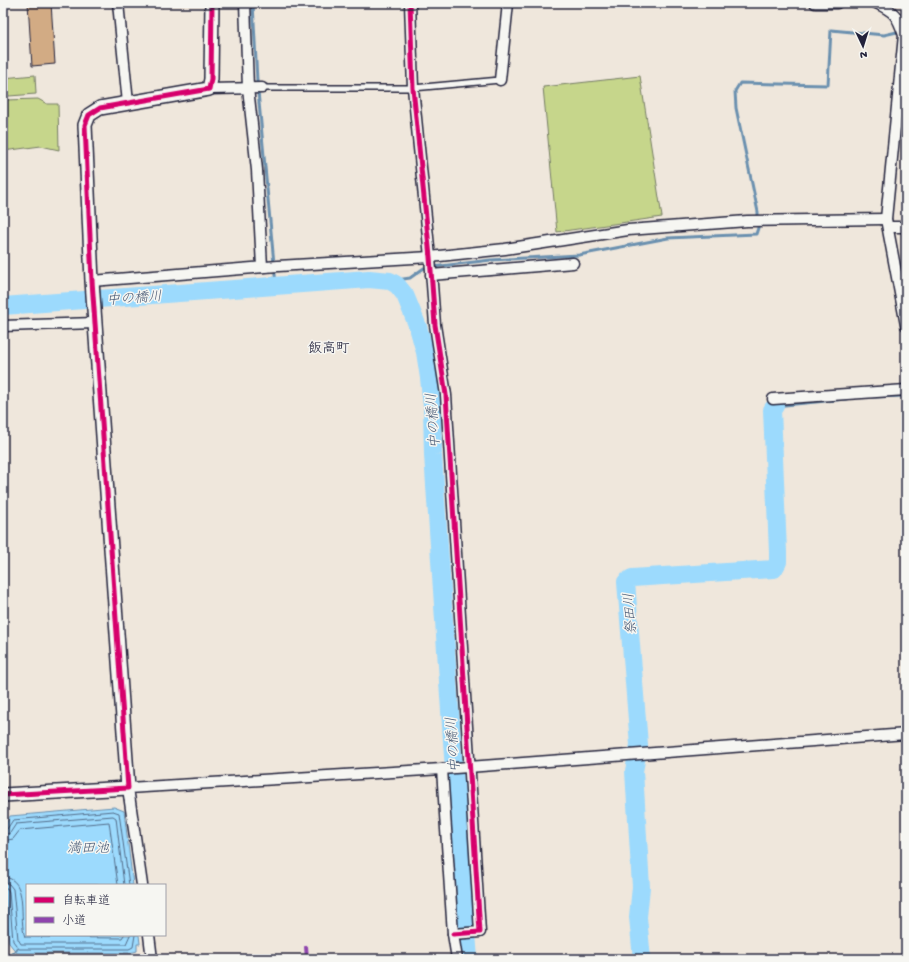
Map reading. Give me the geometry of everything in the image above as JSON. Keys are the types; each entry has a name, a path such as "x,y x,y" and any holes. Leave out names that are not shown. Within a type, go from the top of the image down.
{"street":[{"path":"118,3 128,103"},
{"path":"209,88 211,79 212,3"},
{"path":"246,3 254,88 257,170 264,267"},
{"path":"410,3 413,88 431,266 435,325 446,395 468,767 480,932 455,934"},
{"path":"500,80 508,3"},
{"path":"815,3 837,3"},
{"path":"876,3 898,18 904,35 887,223 906,325"},
{"path":"142,884 128,788 93,288 85,125 89,115 100,108 209,88 254,88"},
{"path":"93,288 278,266 431,266 506,258 642,229 747,221 887,223 906,227"},
{"path":"431,266 506,258 573,263"},
{"path":"3,326 95,318"},
{"path":"773,399 906,390"},
{"path":"3,795 443,769 906,734"},
{"path":"443,769 457,959"},
{"path":"149,936 152,959"}],"lane":[{"path":"254,88 413,88 500,80"}],"green space":[{"path":"35,75 36,94 9,96 3,94 3,78"},
{"path":"640,76 662,217 557,232 543,87"},
{"path":"3,98 6,100 38,99 47,104 58,104 59,150 41,146 3,151"}],"water":[{"name":"満田池","path":"114,807 124,811 133,884 26,884 26,936 139,936 140,944 137,944 137,951 130,953 17,953 9,943 3,870 3,830 10,816"}],"building":[{"path":"28,3 51,3 55,64 32,66"}],"waterway":[{"path":"253,3 257,81 276,285"},
{"path":"390,281 410,278 424,268 491,260 579,255 668,238 756,234 758,228 758,212 736,108 735,91 740,83 828,85 831,30 884,35 897,32 901,34"},
{"path":"902,224 906,190"},
{"path":"902,230 906,248"},
{"name":"中の橋川","path":"3,306 369,279 390,281 397,285 405,295 418,327 425,352 432,406 433,455 453,756 469,959"},
{"path":"872,397 906,396"},
{"path":"775,406 846,399"},
{"name":"祭田川","path":"642,959 638,917 641,887 634,771 639,745 626,582 632,578 774,569 778,562 772,410 775,406"},
{"path":"7,959 17,949"}],"marked path":[{"path":"306,946 307,959"}],"cycle path":[{"path":"3,795 128,788 92,281 85,125 89,115 100,108 209,89 211,79 212,3"},
{"path":"410,3 413,88 430,257 435,325 446,395 480,932 453,934"}],"district":[{"name":"飯高町","path":"329,347"}]}
